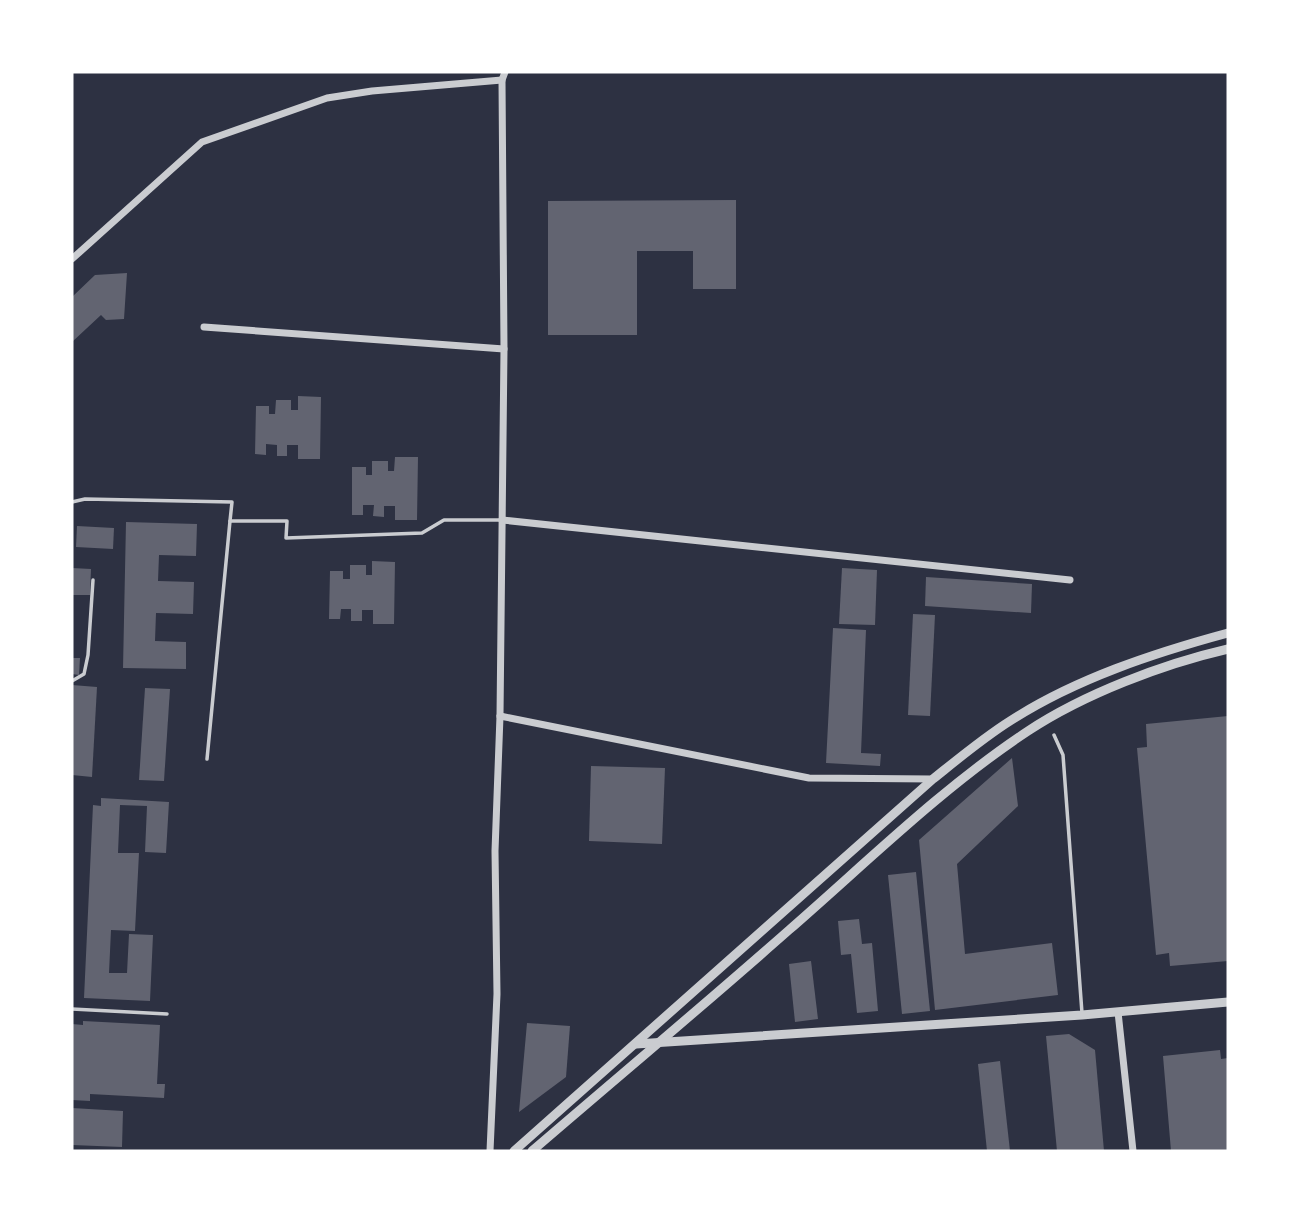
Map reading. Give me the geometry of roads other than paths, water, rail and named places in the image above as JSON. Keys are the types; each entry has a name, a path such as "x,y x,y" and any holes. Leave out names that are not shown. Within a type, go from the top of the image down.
{"street":[{"path":"72,259 202,142 327,98 372,90 504,76 500,716 495,851 497,994 489,1151"},
{"path":"204,327 504,349"},
{"path":"502,520 1070,580"},
{"path":"514,1151 933,779 991,733 1058,694 1123,668 1228,634"},
{"path":"533,1151 661,1043 950,789 1005,746 1048,718 1080,702 1143,675 1228,649"},
{"path":"500,716 809,778 933,779"},
{"path":"636,1044 1082,1015 1228,1002"},
{"path":"1118,1012 1133,1151"}],"lane":[{"path":"72,502 85,499 232,502 208,760"},
{"path":"230,521 287,521 286,538 297,538 422,533 444,520 502,520"},
{"path":"72,681 84,674 88,655 93,580"},
{"path":"1054,735 1063,755 1082,1015"},
{"path":"72,1009 167,1014"}]}
